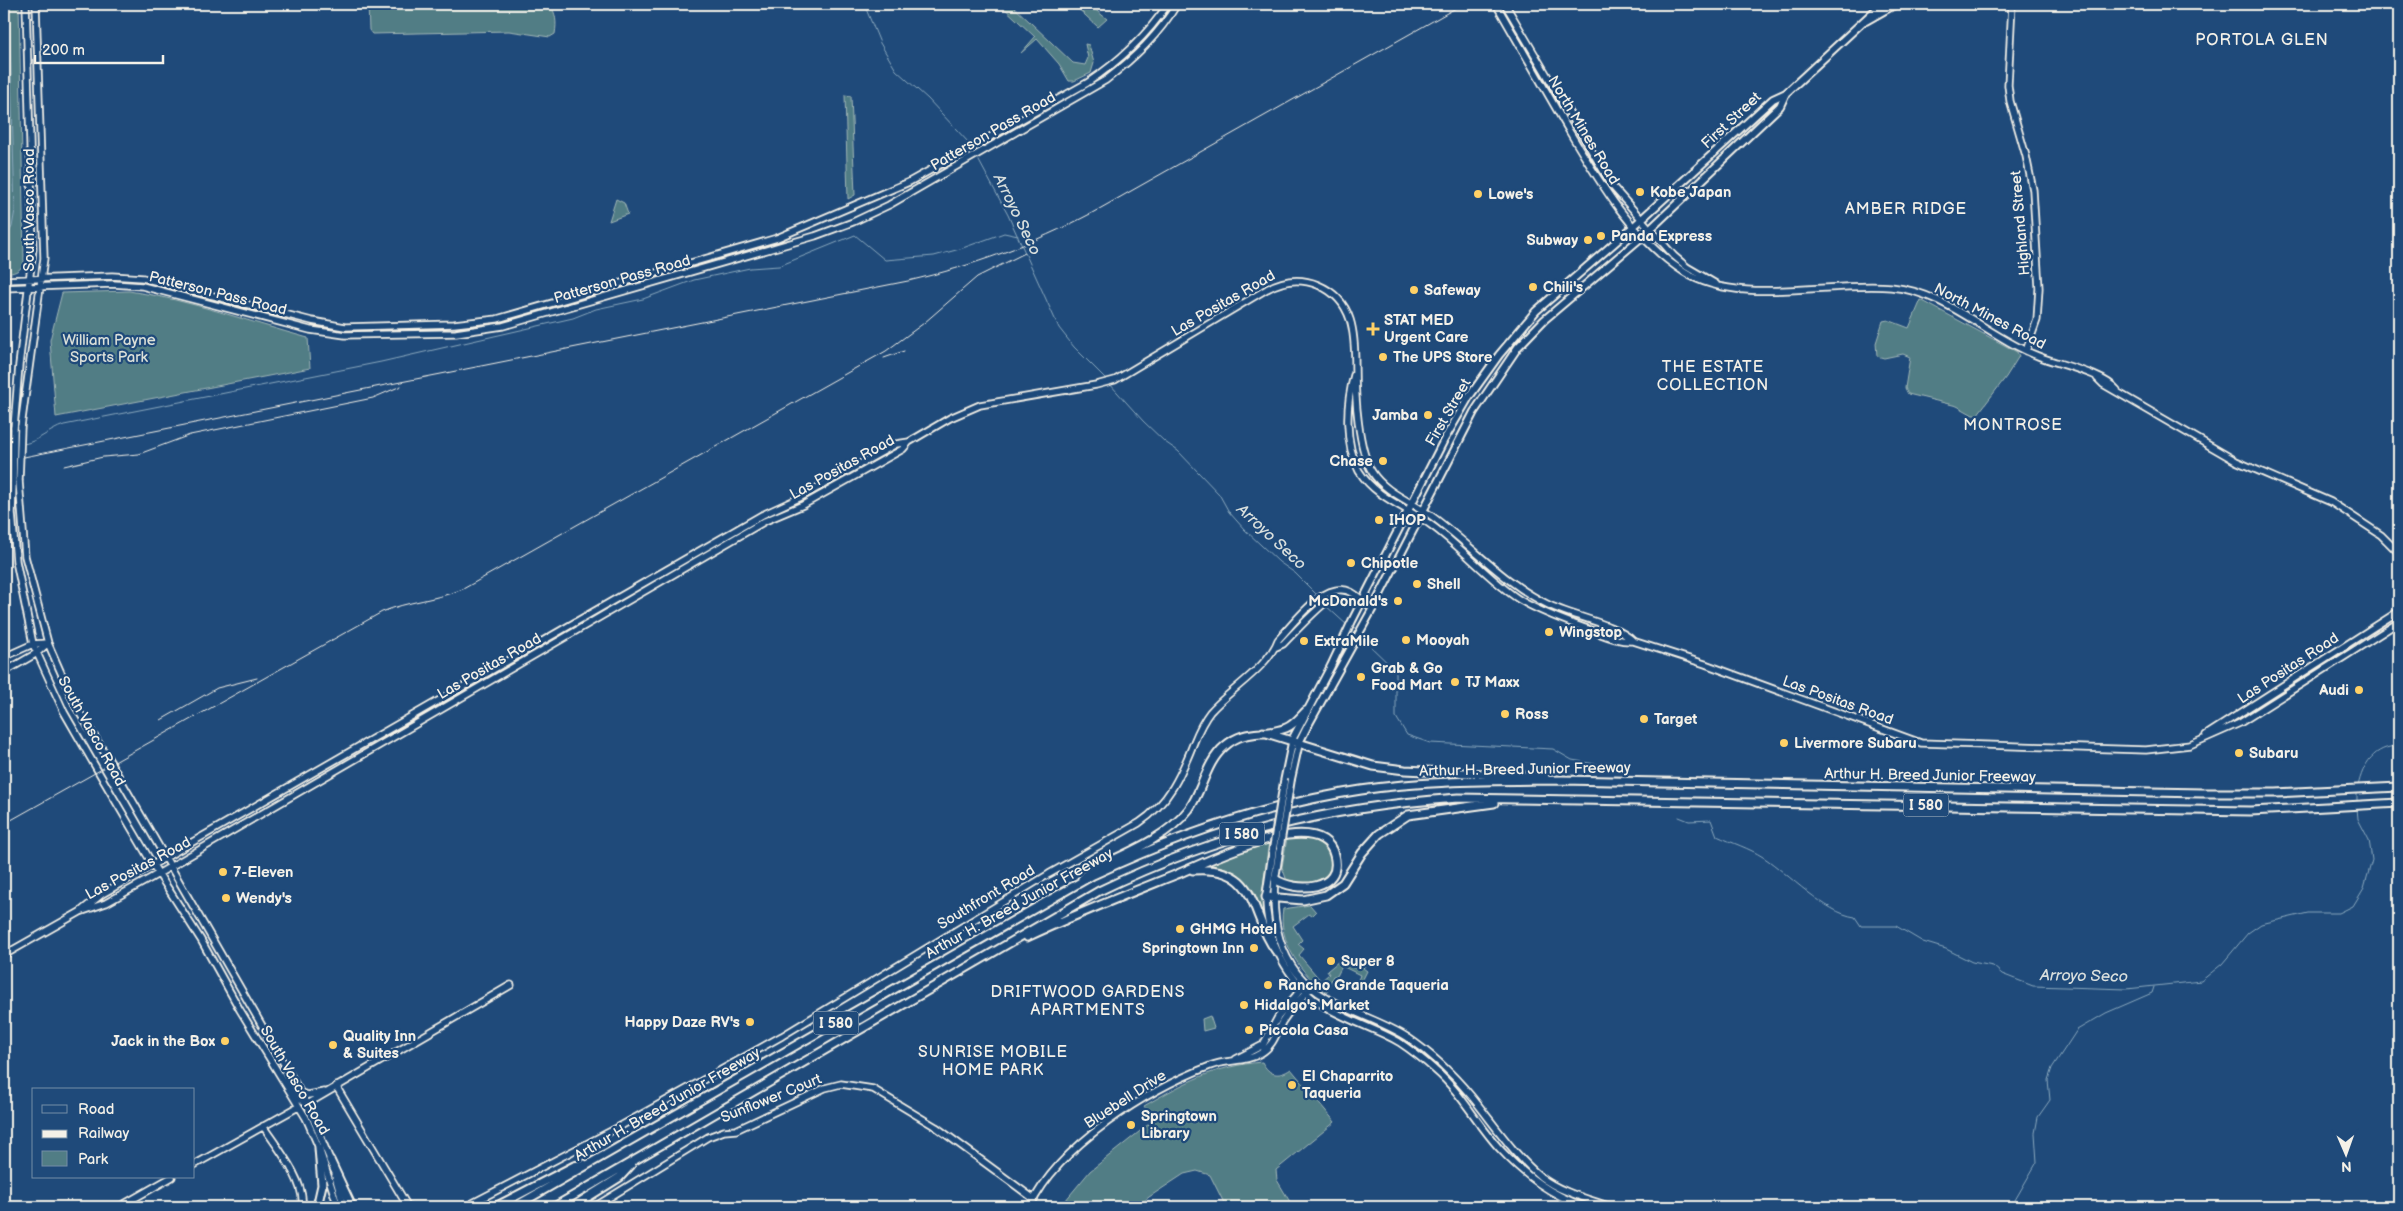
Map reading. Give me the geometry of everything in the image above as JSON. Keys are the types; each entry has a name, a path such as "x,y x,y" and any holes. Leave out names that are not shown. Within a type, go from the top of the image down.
{"highway":[{"path":"1080,882 1089,871 1173,826 1189,808 1218,753 1244,734 1287,728 1306,711"},
{"path":"1263,732 1373,766 1405,770 1538,775 1562,780"},
{"name":"Arthur H. Breed Junior Freeway","path":"514,1207 1080,882 1129,859 1197,832 1277,807 1318,798 1407,785 1459,781 1562,780 2115,792 2276,793 2365,790 2399,786"},
{"name":"Arthur H. Breed Junior Freeway","path":"554,1207 1059,913 1135,874 1172,858 1246,833 1322,814 1391,804 1458,798 2250,811 2399,803"},
{"path":"1266,897 1303,900 1319,898 1335,889 1343,883 1371,842 1387,827 1408,815 1514,800"},
{"path":"994,952 1090,908 1188,870 1236,848 1270,838 1309,836 1324,840 1330,846 1334,854 1334,871 1323,884 1305,888 1288,886 1275,879"},
{"path":"1188,870 1222,872 1242,884 1255,904 1267,935 1276,951"},
{"path":"317,1207 322,1185 319,1148"},
{"path":"330,1160 352,1207"},
{"path":"572,1207 620,1177 634,1161"},
{"path":"495,1207 574,1166 591,1162"}],"main road":[{"name":"South Vasco Road","path":"26,4 33,238 31,279 19,365 16,482 12,513 16,561 33,644 64,712 153,865 201,940 240,1010 306,1118 319,1148 338,1207"},
{"name":"South Vasco Road","path":"18,427 41,287 44,248 36,4"},
{"name":"Patterson Pass Road","path":"4,280 118,276 148,279 336,326 416,326 482,322 510,316 776,238 882,195 1087,83 1112,66 1132,49 1168,4"},
{"name":"Patterson Pass Road","path":"4,288 112,284 142,286 310,330 363,336 471,332 511,324 834,229 889,204 1106,80 1137,55 1166,24 1177,4"},
{"name":"North Mines Road","path":"1496,4 1604,190 1643,236 1670,262 1685,273 1705,283 1742,290 1876,286 1906,289 1950,307 2026,351 2097,378 2103,384 2117,390 2236,461 2331,502 2381,535 2399,553"},
{"name":"North Mines Road","path":"1505,4 1613,186 1674,256 1687,268 1719,285"},
{"name":"First Street","path":"1296,742 1373,608 1474,412 1518,347 1544,320 1643,236 1780,106 1786,93 1882,4"},
{"path":"1854,28 1896,4"},
{"name":"Highland Street","path":"2012,4 2008,85 2010,101 2026,156 2033,190 2038,288 2037,320 2026,351"},
{"name":"First Street","path":"1287,781 1296,742 1306,711 1331,666 1361,602 1458,417 1499,355 1536,311 1634,226 1773,98 1786,93"},
{"name":"Las Positas Road","path":"80,912 106,903 765,521 803,505 903,449 909,442 949,418 980,405 1096,385 1122,376 1267,289 1278,283 1291,280 1314,283 1324,288 1334,294 1346,308 1353,326 1362,452 1379,481 1413,503 1421,513 1499,584 1525,602 1548,614 1624,642 1633,641 1705,664 1921,743 2146,750 2190,745 2240,723 2399,622"},
{"name":"Las Positas Road","path":"1355,370 1348,403 1353,457 1361,474 1375,490 1409,510 1421,513 1473,548 1510,581 1535,598 1572,615 1626,634 1633,641"},
{"name":"Las Positas Road","path":"4,955 80,912 102,894 762,515 799,498 896,444 909,442"},
{"name":"South Vasco Road","path":"16,482 25,556 48,643 76,707 307,1104 330,1160 344,1207"},
{"name":"Southfront Road","path":"1276,647 1278,640 1324,593 1334,589 1344,590 1353,593 1361,602 1373,608"},
{"name":"Southfront Road","path":"465,1207 617,1128 782,1036 1049,874 1153,814 1170,795 1207,716 1276,647 1283,644 1329,599 1339,597 1352,602 1361,602"},
{"name":"Las Positas Road","path":"2190,745 2399,611"},
{"path":"4,658 33,644 48,643"},
{"path":"4,672 37,653 48,643"},
{"path":"322,778 325,772 343,761 342,756"},
{"path":"1287,781 1275,879 1276,926 1295,970 1306,988 1407,1037 1441,1065 1471,1096 1506,1142 1542,1178 1577,1195 1611,1207"},
{"path":"1287,781 1273,849 1266,897 1269,927 1276,951 1306,988 1327,1007 1400,1043 1429,1065 1464,1102 1500,1148 1540,1187 1586,1207"},
{"path":"281,1077 289,1083 298,1099 307,1104 324,1092 511,985"},
{"name":"Bluebell Drive","path":"1030,1207 1055,1171 1079,1145 1118,1115 1189,1074 1232,1060 1263,1045 1278,1017 1306,988"},
{"name":"Sunflower Court","path":"594,1207 708,1137 724,1131 736,1130 825,1088 841,1084 873,1089 894,1101 936,1127 1034,1199"},
{"path":"336,1086 408,1207"},
{"path":"301,1093 308,1095 324,1092"},
{"path":"195,1164 298,1107 311,1113"},
{"path":"263,1126 303,1192 302,1207"},
{"path":"119,1207 170,1178"}],"green space":[{"path":"4,4 19,4 24,263 16,272 4,274"},
{"path":"368,4 550,4 556,18 555,34 550,37 509,31 372,34 369,30"},
{"path":"1000,4 1011,4 1073,63 1085,65 1088,58 1085,44 1089,45 1094,63 1091,73 1074,81 1069,81 1059,64 1037,39 1021,53 1035,37"},
{"path":"1073,4 1088,4 1107,19 1098,27"},
{"path":"845,95 851,96 855,195 848,199"},
{"path":"616,199 624,203 628,214 609,221"},
{"name":"William Payne Sports Park","path":"129,291 175,300 308,338 310,368 56,417 50,340 62,293"},
{"path":"1921,300 2017,352 2019,356 2006,377 1977,415 1973,415 1957,406 1908,394 1905,388 1910,357 1903,354 1884,358 1877,356 1876,343 1883,321 1888,320 1909,328"},
{"path":"1287,838 1318,840 1323,844 1331,856 1333,866 1325,880 1310,885 1287,881 1282,867"},
{"path":"1269,841 1263,886 1264,918 1254,891 1237,876 1215,867 1194,869"},
{"path":"1310,905 1316,912 1312,916 1309,914 1293,926 1302,940 1298,944 1304,949 1299,955 1321,981 1329,974 1327,971 1339,961 1355,968 1354,958 1365,966 1363,968 1367,971 1358,989 1355,988 1360,975 1342,966 1337,976 1333,976 1327,992 1309,977 1293,956 1284,933 1283,909"},
{"path":"1210,1016 1214,1028 1203,1031 1202,1019"},
{"path":"1262,1062 1274,1074 1282,1074 1291,1069 1335,1122 1276,1170 1277,1180 1293,1207 1226,1207 1210,1175 1197,1171 1184,1174 1137,1207 1060,1207 1090,1171 1154,1120 1144,1106 1201,1076 1230,1067"}],"waterway":[{"path":"4,240 12,227 15,210 9,4"},
{"name":"Arroyo Seco","path":"864,4 880,43 896,70 928,99 969,143"},
{"name":"Arroyo Seco","path":"979,161 1008,215 1059,328 1074,347 1107,380"},
{"path":"24,444 64,425 381,362 573,318 596,309 643,299 694,280 750,268 779,266 855,235 885,260 934,256 1004,233 1018,236"},
{"name":"Arroyo Seco","path":"1109,383 1143,421 1165,442 1178,451 1219,494 1229,512 1244,529 1279,562 1295,573 1318,596"},
{"path":"4,447 10,446"},
{"name":"Arroyo Seco","path":"1325,605 1348,626"},
{"name":"Arroyo Seco","path":"1350,629 1356,636"},
{"name":"Arroyo Seco","path":"1359,638 1367,643 1396,671 1396,717 1407,735 1430,743 1553,749 1572,760 1607,766"},
{"path":"2358,786 2363,770 2376,753 2383,749 2399,746"},
{"path":"2357,793 2357,801"},
{"name":"Arroyo Seco","path":"1679,817 1689,821 1711,820 1717,836 1763,857 1820,901 1844,914 1855,917 1861,926 1896,926 1923,942 1946,949 1972,962 1993,966 2002,974 2033,986 2127,989 2201,981 2222,964 2248,933 2261,924 2308,913 2339,913 2353,906 2364,888 2372,860 2369,840 2358,819 2357,808"},
{"path":"2011,1207 2037,1162 2035,1133 2038,1117 2050,1100 2048,1080 2052,1068 2077,1030 2106,1013 2152,993 2154,987"}],"railway":[{"path":"4,461 908,281 979,261 1048,235 1092,213 1463,4"},
{"path":"4,824 382,612 463,589 886,351 924,323 977,277 1025,253"},
{"path":"884,358 904,351"},
{"path":"64,466 103,457 139,454 190,435 373,398 401,386"},
{"path":"161,720 217,688 257,678"}],"place":[{"name":"Kobe Japan","path":"1640,192"},
{"name":"Lowe's","path":"1478,194"},
{"name":"Panda Express","path":"1601,236"},
{"name":"Subway","path":"1588,240"},
{"name":"Chili's","path":"1533,287"},
{"name":"Safeway","path":"1414,290"},
{"name":"STAT MED Urgent Care","path":"1373,329"},
{"name":"The UPS Store","path":"1383,357"},
{"name":"Jamba","path":"1428,415"},
{"name":"Chase","path":"1383,461"},
{"name":"IHOP","path":"1379,520"},
{"name":"Chipotle","path":"1351,563"},
{"name":"Shell","path":"1417,584"},
{"name":"McDonald's","path":"1398,601"},
{"name":"Wingstop","path":"1549,632"},
{"name":"Mooyah","path":"1406,640"},
{"name":"ExtraMile","path":"1304,641"},
{"name":"Grab & Go Food Mart","path":"1361,677"},
{"name":"TJ Maxx","path":"1455,682"},
{"name":"Audi","path":"2359,690"},
{"name":"Ross","path":"1505,714"},
{"name":"Target","path":"1644,719"},
{"name":"Livermore Subaru","path":"1784,743"},
{"name":"Subaru","path":"2239,753"},
{"name":"7-Eleven","path":"223,872"},
{"name":"Wendy's","path":"226,898"},
{"name":"GHMG Hotel","path":"1180,929"},
{"name":"Springtown Inn","path":"1254,948"},
{"name":"Super 8","path":"1331,961"},
{"name":"Rancho Grande Taqueria","path":"1268,985"},
{"name":"Hidalgo's Market","path":"1244,1005"},
{"name":"Happy Daze RV's","path":"750,1022"},
{"name":"Piccola Casa","path":"1249,1030"},
{"name":"Jack in the Box","path":"225,1041"},
{"name":"Quality Inn & Suites","path":"333,1045"},
{"name":"El Chaparrito Taqueria","path":"1292,1085"},
{"name":"Springtown Library","path":"1131,1125"}],"district":[{"name":"PORTOLA GLEN","path":"2262,39"},
{"name":"AMBER RIDGE","path":"1906,208"},
{"name":"THE ESTATE COLLECTION","path":"1713,375"},
{"name":"MONTROSE","path":"2013,424"},
{"name":"DRIFTWOOD GARDENS APARTMENTS","path":"1088,1000"},
{"name":"SUNRISE MOBILE HOME PARK","path":"993,1060"}]}
